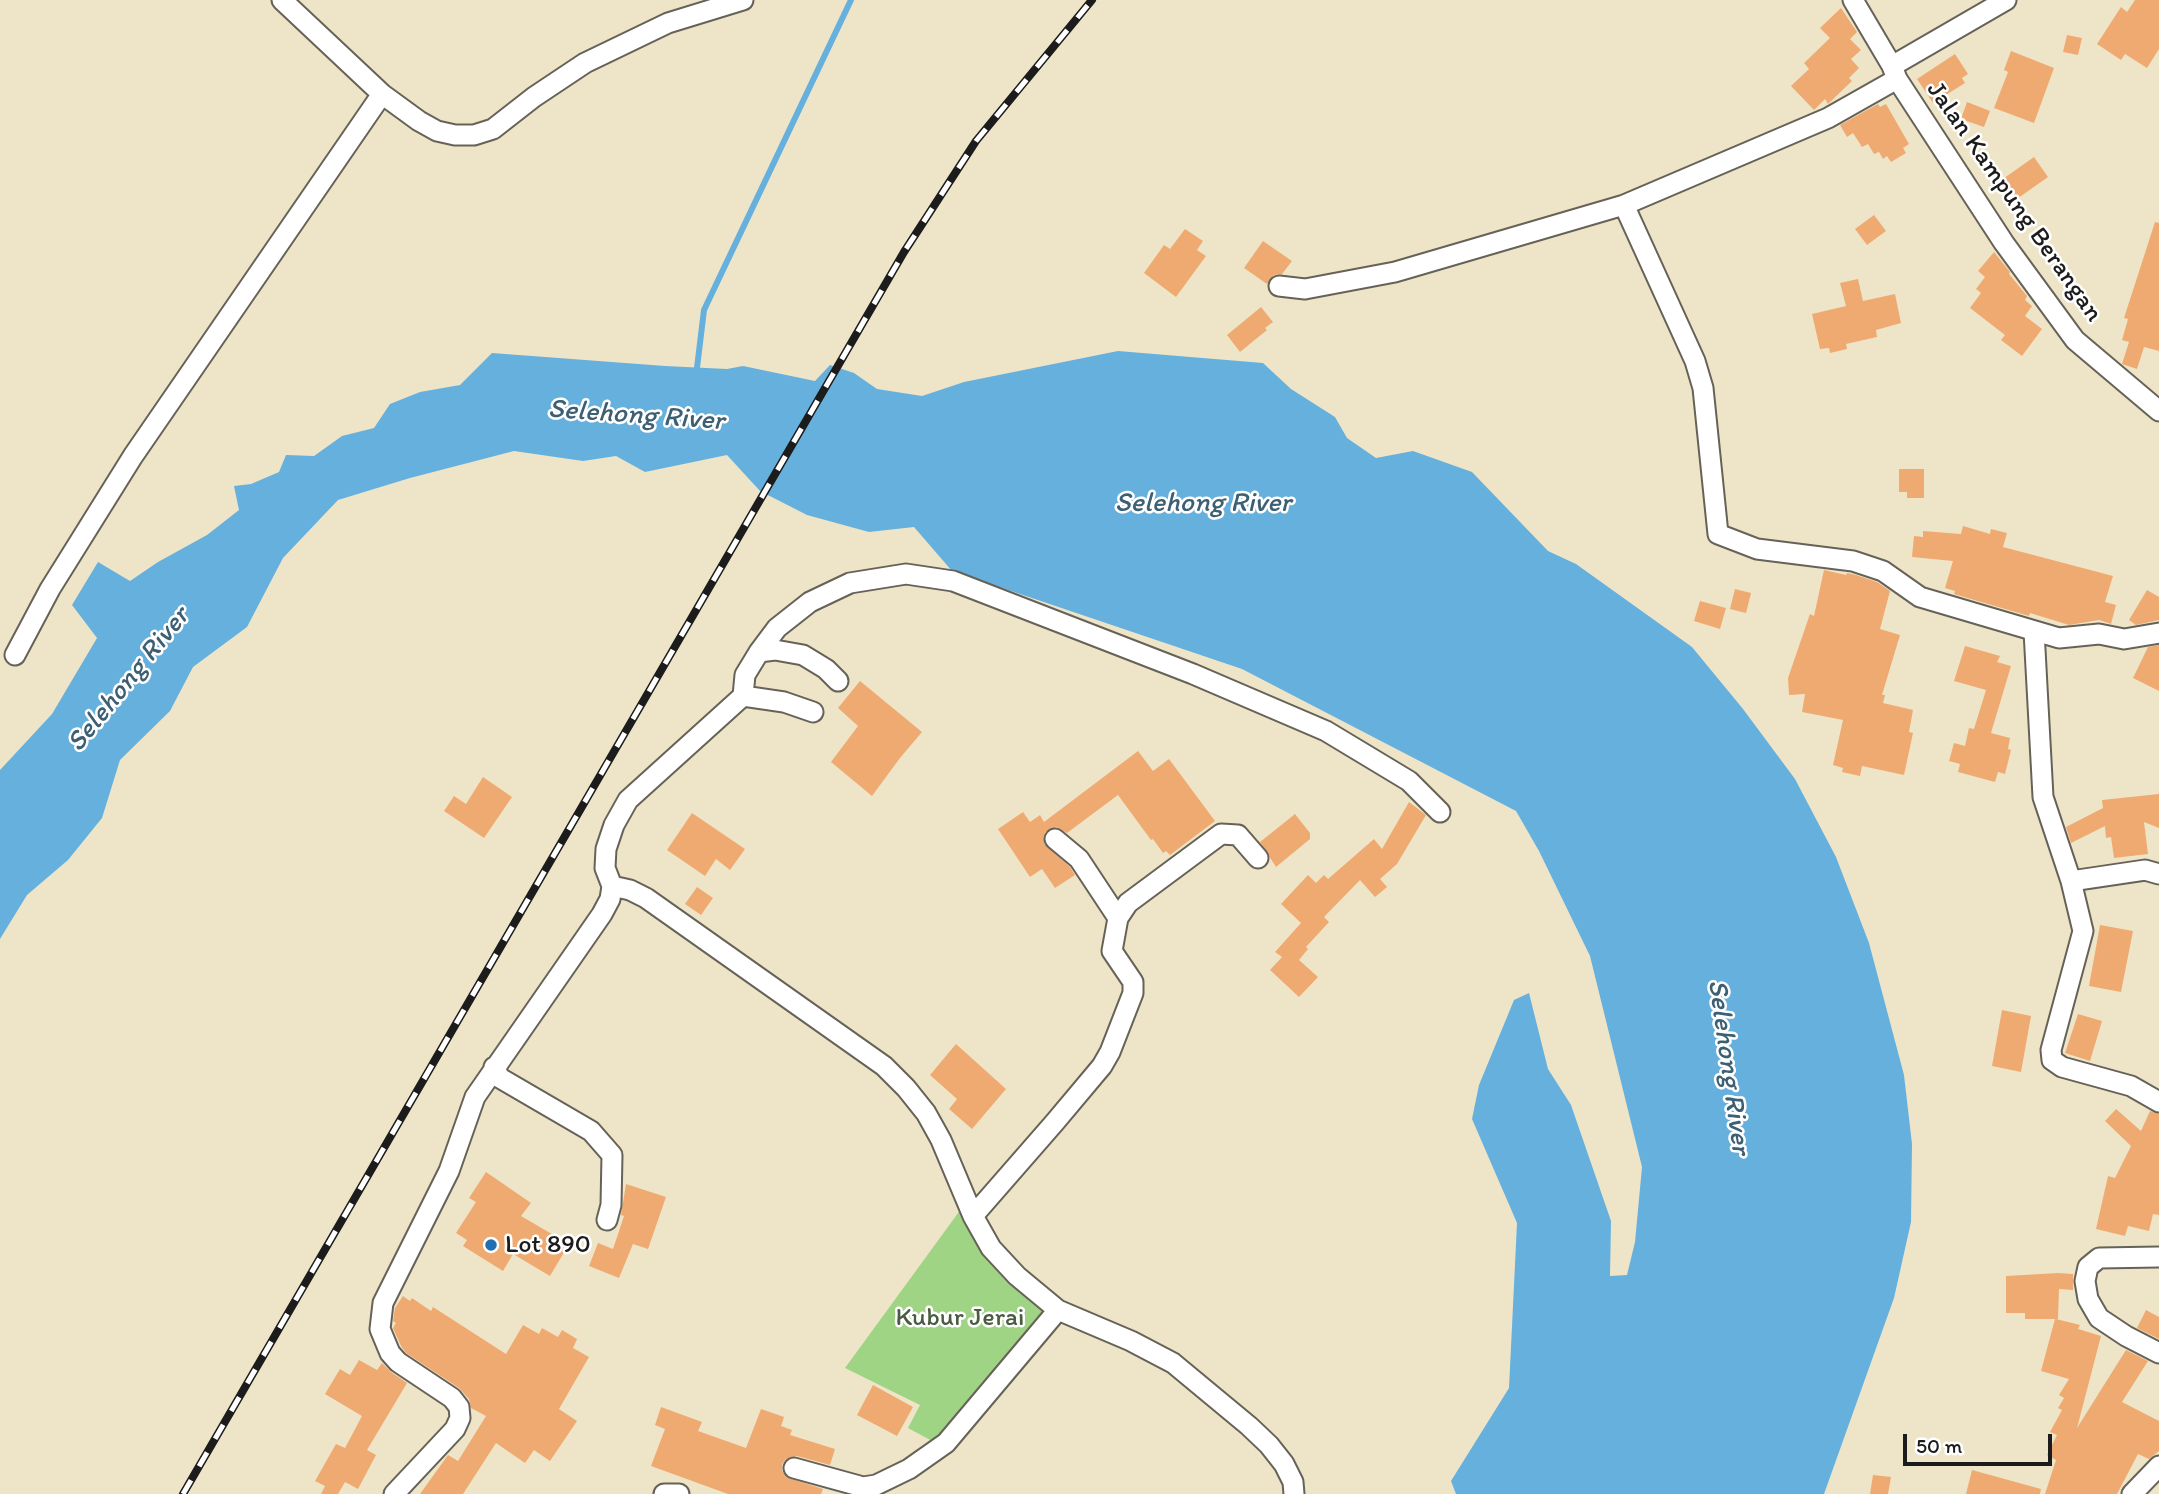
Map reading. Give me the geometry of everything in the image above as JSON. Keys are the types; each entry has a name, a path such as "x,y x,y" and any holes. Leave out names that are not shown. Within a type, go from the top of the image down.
{"street":[{"path":"282,0 382,94 419,121 438,131 454,135 474,135 503,123 534,97 585,63 668,23 743,0"},
{"name":"Jalan Kampung Berangan","path":"1853,0 1894,72 2004,243 2075,340 2159,411"},
{"path":"1279,286 1305,289 1395,272 1624,205 1828,118 2006,0"},
{"path":"15,655 50,589 133,456 382,94"},
{"path":"1624,205 1695,361 1703,388 1718,534 1757,549 1853,561 1883,571 1920,597 2059,638 2099,634 2124,639 2159,633"},
{"path":"394,1494 455,1429 460,1418 460,1407 452,1398 398,1362 390,1353 380,1329 383,1303 449,1171 475,1097 610,899 612,886 605,867 607,849 614,825 628,800 743,696 745,675 759,652 777,628 810,603 850,583 906,574 953,581 1180,669 1326,732 1409,781 1440,812"},
{"path":"2034,631 2043,797 2071,881 2083,931 2051,1050 2052,1060 2062,1067 2131,1086 2159,1102"},
{"path":"759,652 775,650 803,655 826,668 838,681"},
{"path":"743,696 784,702 813,712"},
{"path":"974,1216 1102,1066 1110,1052 1133,993 1133,982 1112,951 1118,918 1128,903 1221,834 1238,835 1258,858"},
{"path":"1055,839 1079,859 1118,918"},
{"path":"2071,881 2145,870 2159,874"},
{"path":"612,886 630,890 646,898 884,1066 926,1113 991,1248 1017,1276 1058,1310 1131,1341 1173,1363 1269,1445 1284,1464 1293,1482 1294,1494"},
{"path":"494,1067 500,1078 591,1131 612,1155 611,1205 607,1220"},
{"path":"2159,1257 2099,1258 2088,1267 2085,1281 2088,1299 2099,1318 2159,1353"},
{"path":"794,1468 863,1487 876,1485 909,1469 946,1443 1058,1310"},
{"path":"2132,1494 2159,1466"},
{"path":"664,1494 679,1494"}],"green space":[{"name":"Kubur Jerai","path":"961,1209 1047,1311 936,1443 908,1428 920,1405 845,1368"}],"water":[{"name":"Selehong River","path":"1118,351 1263,363 1291,389 1335,417 1347,438 1376,458 1413,451 1472,472 1548,551 1576,564 1692,647 1795,779 1836,857 1869,943 1904,1075 1912,1144 1911,1222 1894,1298 1824,1494 1456,1494 1451,1481 1509,1388 1517,1223 1472,1119 1479,1085 1514,1000 1529,993 1548,1069 1571,1105 1611,1221 1610,1276 1627,1275 1635,1242 1642,1167 1590,956 1539,851 1516,811 1242,669 952,571 914,527 869,532 807,515 760,491 727,455 645,472 616,456 583,461 514,451 338,500 283,558 247,627 193,667 170,711 120,760 102,818 68,860 27,895 0,939 0,770 52,714 97,638 72,605 98,562 130,581 207,535 239,510 234,486 251,484 279,472 286,455 314,456 342,436 374,428 390,404 420,392 460,385 492,353 665,366 727,369 743,366 815,381 830,365 854,373 877,389 922,396 964,382"}],"building":[{"path":"2135,0 2159,0 2159,49 2147,68 2125,54 2121,60 2097,44 2121,7 2127,12"},
{"path":"1841,8 1857,32 1850,39 1861,50 1851,59 1859,68 1849,78 1852,81 1828,104 1825,99 1814,110 1791,86 1809,69 1804,63 1830,38 1820,28"},
{"path":"2067,35 2082,38 2078,55 2063,52"},
{"path":"2011,51 2054,68 2034,123 1994,108 2008,72 2004,70"},
{"path":"1955,54 1968,74 1962,78 1965,83 1933,103 1917,79"},
{"path":"1967,102 1990,111 1984,127 1961,119"},
{"path":"1878,104 1880,107 1886,104 1909,144 1903,148 1906,153 1891,162 1887,156 1883,159 1879,152 1874,154 1868,144 1862,147 1853,133 1847,137 1840,125"},
{"path":"2034,157 2048,177 2014,201 2000,181"},
{"path":"1874,215 1886,231 1867,245 1855,229"},
{"path":"2155,222 2159,223 2159,351 2144,347 2137,369 2122,364 2129,342 2122,340 2128,319 2124,318"},
{"path":"1185,229 1203,241 1197,250 1206,256 1176,297 1144,273 1164,245 1170,249"},
{"path":"1263,241 1292,261 1282,274 1274,275 1267,284 1244,268"},
{"path":"1994,252 2027,296 2025,300 2032,306 2025,316 2042,329 2022,356 2001,340 2005,335 1970,308 1981,293 1976,289 1985,277 1978,271"},
{"path":"1858,279 1863,301 1895,294 1901,323 1876,330 1877,337 1846,344 1847,349 1830,353 1829,348 1820,349 1812,314 1846,306 1840,283"},
{"path":"1261,307 1273,322 1240,352 1227,335"},
{"path":"1899,469 1924,469 1924,498 1907,498 1907,492 1899,492"},
{"path":"1963,526 1990,534 1991,529 2007,533 2003,547 2113,576 2105,602 2116,605 2111,624 2099,620 2069,625 1954,594 1955,591 1945,588 1953,561 1912,557 1914,536 1923,537 1923,531 1961,534"},
{"path":"1824,570 1856,575 1877,582 1890,591 1880,629 1900,635 1882,695 1885,695 1883,703 1913,710 1909,732 1913,733 1904,775 1862,766 1860,776 1842,772 1843,768 1833,765 1843,720 1802,712 1805,694 1789,695 1788,678 1810,614 1814,616"},
{"path":"1735,589 1751,593 1746,613 1730,609"},
{"path":"2147,590 2159,597 2159,620 2136,625 2129,620"},
{"path":"1700,601 1726,608 1720,629 1694,621"},
{"path":"2159,645 2159,691 2133,678 2148,647"},
{"path":"1965,646 2000,656 1997,662 2011,666 1991,733 2010,738 2008,749 2011,750 2005,774 1998,772 1995,782 1958,772 1960,764 1949,761 1954,743 1965,746 1969,728 1974,729 1986,690 1954,681"},
{"path":"860,681 922,732 872,796 831,762 858,726 838,708"},
{"path":"1138,751 1153,771 1169,759 1215,821 1170,855 1166,851 1163,853 1153,839 1151,840 1118,795 1067,833 1056,827 1045,832 1044,844 1070,867 1075,875 1055,888 1042,869 1030,877 998,829 1023,812 1030,822 1040,815 1044,822"},
{"path":"483,777 512,797 484,838 444,811 454,796 466,804"},
{"path":"2159,794 2159,828 2144,822 2148,854 2114,858 2111,837 2106,838 2105,826 2071,843 2066,827 2103,808 2102,800"},
{"path":"1409,802 1426,815 1397,864 1380,879 1387,887 1375,897 1360,880 1324,917 1329,922 1306,947 1308,949 1299,960 1318,977 1299,997 1270,970 1282,957 1275,952 1301,923 1281,904 1308,875 1316,883 1324,875 1328,879 1374,839 1382,849"},
{"path":"692,813 745,849 730,870 716,859 705,876 667,850"},
{"path":"1295,814 1310,833 1310,839 1276,867 1260,842"},
{"path":"697,887 713,898 701,915 685,904"},
{"path":"2100,925 2133,931 2121,992 2089,986"},
{"path":"2002,1010 2031,1016 2021,1072 1992,1066"},
{"path":"2078,1014 2102,1021 2090,1061 2065,1053"},
{"path":"956,1044 1006,1089 972,1129 949,1109 957,1099 930,1075"},
{"path":"2116,1109 2141,1131 2150,1111 2159,1114 2159,1215 2153,1214 2149,1231 2128,1226 2125,1236 2096,1229 2108,1176 2115,1178 2131,1146 2105,1121"},
{"path":"486,1172 531,1203 521,1216 569,1244 550,1276 513,1254 503,1271 463,1246 467,1240 456,1233 476,1202 469,1198"},
{"path":"626,1184 666,1197 648,1249 633,1244 619,1278 589,1266 598,1243 613,1249 624,1216 621,1215"},
{"path":"2073,1274 2073,1290 2059,1289 2056,1319 2080,1325 2078,1329 2101,1336 2077,1428 2126,1350 2148,1361 2122,1402 2159,1421 2159,1451 2149,1459 2138,1454 2117,1494 2045,1494 2056,1460 2047,1455 2057,1435 2050,1432 2062,1410 2058,1408 2064,1398 2059,1395 2069,1379 2041,1371 2055,1319 2025,1319 2025,1313 2006,1313 2006,1276"},
{"path":"403,1296 410,1301 412,1298 431,1311 433,1307 506,1354 523,1325 539,1334 542,1328 558,1337 562,1330 577,1339 573,1348 589,1357 559,1409 577,1421 550,1461 534,1450 525,1463 496,1443 463,1494 420,1494 448,1455 458,1461 486,1416 471,1408 469,1399 459,1388 406,1353 401,1346 393,1328 396,1323 393,1321 395,1308"},
{"path":"2146,1310 2159,1317 2159,1339 2137,1328"},
{"path":"359,1360 377,1370 382,1363 407,1383 367,1450 376,1455 358,1489 345,1482 338,1494 321,1494 325,1486 315,1481 336,1444 345,1448 362,1416 325,1394 340,1369 350,1375"},
{"path":"873,1385 913,1407 897,1436 857,1415"},
{"path":"661,1407 702,1422 698,1431 746,1448 761,1409 784,1417 781,1426 792,1430 790,1435 835,1449 830,1465 797,1456 786,1459 782,1464 786,1477 823,1489 821,1494 728,1494 651,1466 665,1429 655,1425"},
{"path":"1972,1470 2041,1489 2040,1494 1966,1494"},
{"path":"1873,1475 1891,1477 1888,1494 1870,1494"}],"waterway":[{"path":"696,376 704,310 851,0"}],"railway":[{"path":"183,1494 904,252 976,141 1092,0"}],"place":[{"name":"Lot 890","path":"491,1245"}]}
